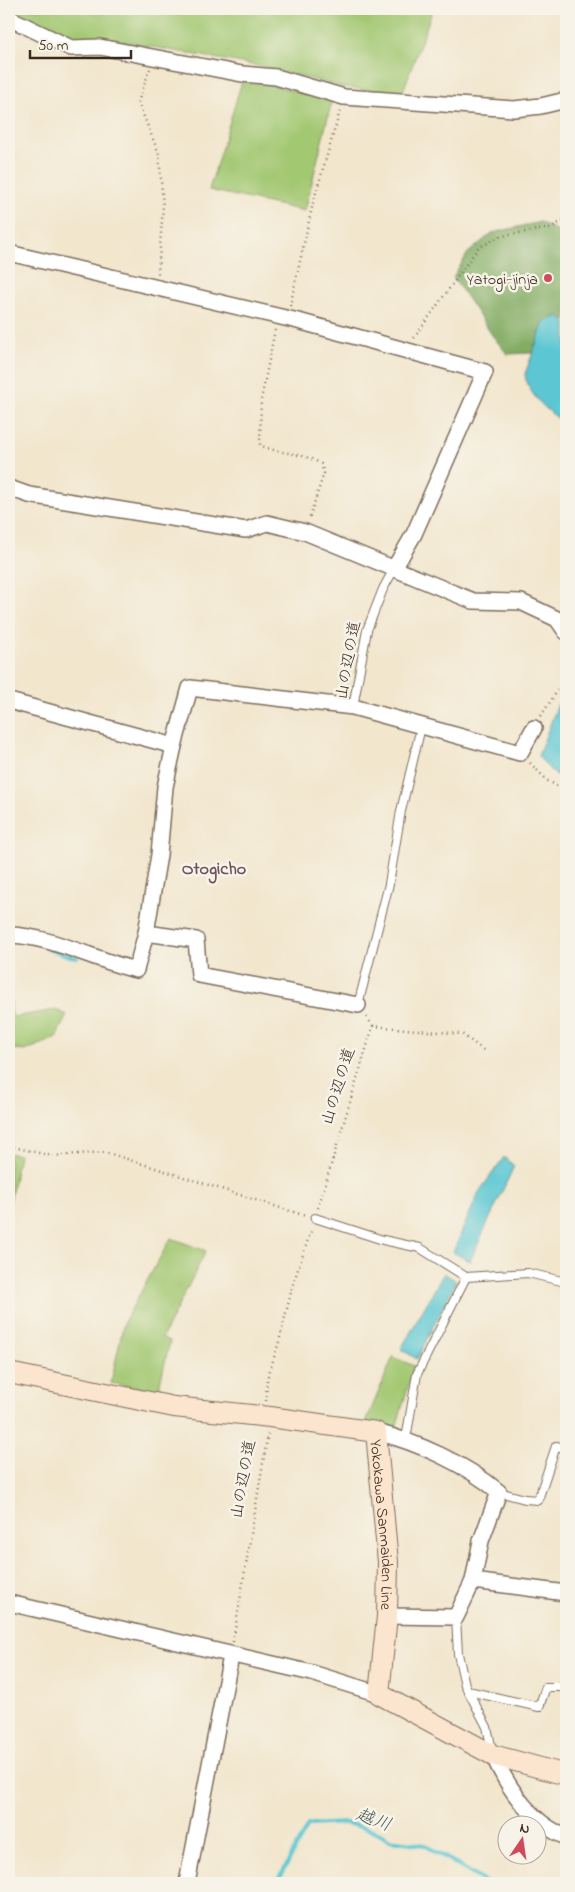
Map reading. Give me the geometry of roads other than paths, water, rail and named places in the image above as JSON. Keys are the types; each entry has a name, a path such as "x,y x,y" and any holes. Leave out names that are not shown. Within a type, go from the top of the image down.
{"main road":[{"name":"Yokokawa Sanmaiden Line","path":"9,1373 174,1407 270,1417 376,1432 388,1562 387,1616 379,1694"},
{"path":"379,1694 493,1755 566,1775"}],"street":[{"path":"9,18 71,48 100,47 242,74 276,77 344,97 514,109 541,106 566,100"},
{"name":"山の辺の道","path":"9,253 282,317 406,349 485,372 414,534 395,567"},
{"path":"9,488 29,495 246,530 267,523 305,532 395,567 474,601 521,602 557,619 566,632"},
{"path":"9,935 29,935 111,964 136,970 146,933 160,856 166,787 174,746 190,688 353,707"},
{"path":"9,701 174,746"},
{"name":"山の辺の道","path":"353,707 520,753 534,728"},
{"path":"146,933 196,940 199,975 207,978 358,1005"},
{"path":"376,1432 406,1440 484,1479 499,1492 481,1541 473,1581 456,1617 387,1616"},
{"path":"473,1581 566,1593"},
{"path":"9,1603 231,1656 312,1673 379,1694"},
{"path":"188,1883 231,1656"},
{"path":"493,1755 506,1784 530,1813 557,1834 566,1837"}],"lane":[{"name":"山の辺の道","path":"353,707 366,630 383,588 395,567"},
{"path":"358,1005 389,884 401,811 421,726"},
{"path":"314,1218 383,1240 420,1248 466,1277 528,1273 566,1282"},
{"path":"406,1440 417,1374 466,1277"},
{"path":"499,1492 525,1499 538,1500 556,1446 566,1448"},
{"path":"456,1617 458,1654 468,1691 487,1727 493,1755"},
{"path":"468,1691 539,1707 546,1688 566,1687"}],"water":[{"path":"558,316 566,321 566,424 540,403 530,389 525,374 544,322"},
{"path":"566,698 566,781 551,771 538,756 558,704"},
{"path":"504,1157 514,1166 470,1261 453,1252 479,1192"},
{"path":"444,1273 456,1281 417,1359 401,1349"}],"waterway":[{"path":"48,949 77,958"},
{"name":"越川","path":"277,1883 308,1825 346,1823 375,1831 390,1840 425,1845 487,1883"}],"place":[{"name":"Yatogi-jinja","path":"548,278"}],"district":[{"name":"Otogicho","path":"214,868"}]}
